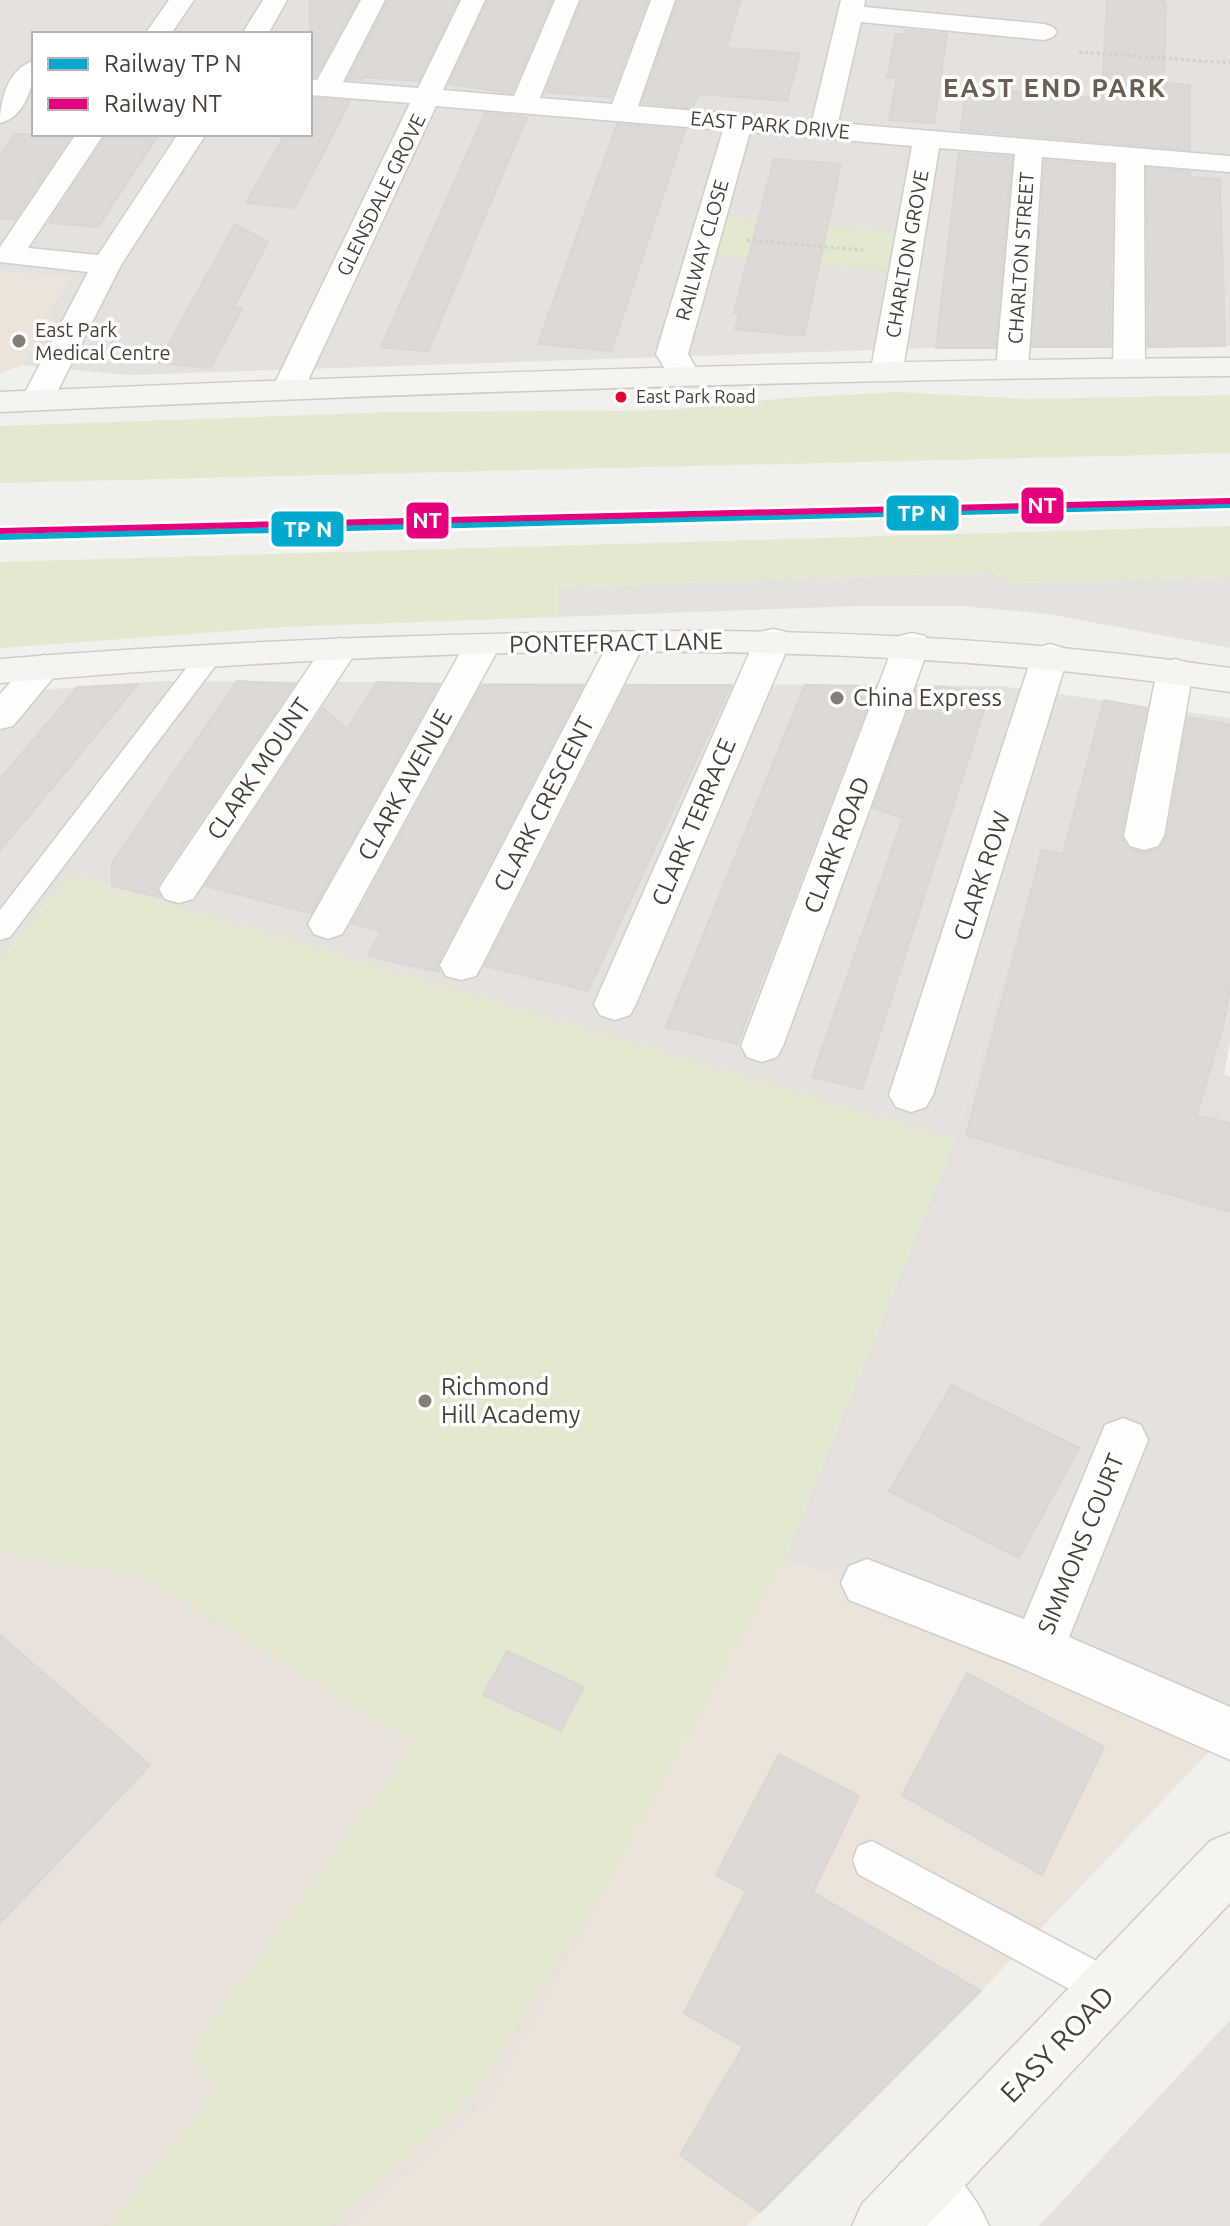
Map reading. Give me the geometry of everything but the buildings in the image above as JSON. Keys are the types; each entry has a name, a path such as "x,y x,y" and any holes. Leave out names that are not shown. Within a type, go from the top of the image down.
{"street":[{"path":"159,32 182,0"},
{"path":"256,32 275,0"},
{"path":"318,88 373,0"},
{"name":"GLENSDALE GROVE","path":"288,389 473,0"},
{"path":"524,105 567,0"},
{"path":"622,113 663,0"},
{"path":"823,130 852,6 954,12 1044,31"},
{"path":"0,115 26,65"},
{"name":"EAST PARK DRIVE","path":"318,88 1230,164"},
{"name":"RAILWAY CLOSE","path":"684,375 672,354 739,123"},
{"path":"89,136 9,255 106,265"},
{"path":"36,402 106,265 191,136"},
{"name":"CHARLTON GROVE","path":"887,369 927,139"},
{"name":"CHARLTON STREET","path":"1012,369 1029,147"},
{"path":"1129,368 1130,155"},
{"path":"0,402 887,369 1230,367"},
{"name":"PONTEFRACT LANE","path":"0,671 210,655 340,649 773,640 912,644 1050,656 1230,680"},
{"name":"CLARK TERRACE","path":"615,1004 773,640"},
{"name":"CLARK CRESCENT","path":"461,965 627,642"},
{"name":"CLARK ROAD","path":"762,1046 912,644"},
{"name":"CLARK AVENUE","path":"328,924 482,646"},
{"name":"CLARK MOUNT","path":"179,889 340,649"},
{"name":"CLARK ROW","path":"911,1095 1050,656"},
{"path":"0,717 44,667"},
{"path":"1144,836 1175,671"},
{"name":"SIMMONS COURT","path":"1038,1649 1123,1440"},
{"name":"SIMMONS COURT","path":"867,1583 1038,1649 1230,1734"},
{"name":"EASY ROAD","path":"921,2212 1109,1989 1230,1861"}],"lane":[{"path":"0,930 210,655"},
{"path":"872,1860 1109,1989"}],"path":[{"path":"1044,31 1230,63"},
{"path":"706,236 907,254"}],"shaded area":[{"path":"0,0 1230,0 1230,346 935,348 128,375 23,365 53,318 45,316 71,278 0,271"},
{"path":"0,271 72,278 45,316 54,317 23,365 0,373"},
{"path":"993,572 1012,583 1230,577 1230,648 1048,614 963,606 859,606 558,617 558,587"},
{"path":"162,681 1001,686 1230,718 1230,875 1041,845 956,1140 70,874 0,961 0,693"},
{"path":"1041,844 1230,875 1230,1040 1224,1074 1230,1077 1230,1381 914,1242 956,1140"},
{"name":"Richmond Hill Academy","path":"70,874 956,1140 784,1560 491,2099 349,2226 0,2226 0,961"},
{"path":"914,1242 1230,1381 1230,1730 784,1560"},
{"path":"784,1560 867,1583 1227,1733 981,1991 747,2226 349,2226 491,2099"},
{"path":"1230,2020 1230,2226 1039,2226"}],"green space":[{"path":"712,216 910,234 903,272 701,253"},
{"path":"897,392 1027,399 1230,395 1230,453 0,483 0,426 393,412 669,410 786,398"},
{"path":"1230,526 1230,577 1012,583 993,572 558,587 558,617 285,627 0,648 0,562"},
{"name":"Richmond Hill Academy","path":"70,874 956,1140 784,1560 618,1866 470,2098 329,2226 109,2226 218,2089 190,2054 415,1743 141,1575 6,1553 0,1545 0,961"}],"transit line":[{"path":"0,537 1230,505"}],"rail line":[{"name":"NT","path":"0,531 1230,501"}],"place":[{"name":"East Park Medical Centre","path":"19,341"},
{"name":"East Park Road","path":"621,397"},
{"name":"China Express","path":"837,698"},
{"name":"Richmond Hill Academy","path":"425,1401"}],"district":[{"name":"EAST END PARK","path":"1055,88"}]}
